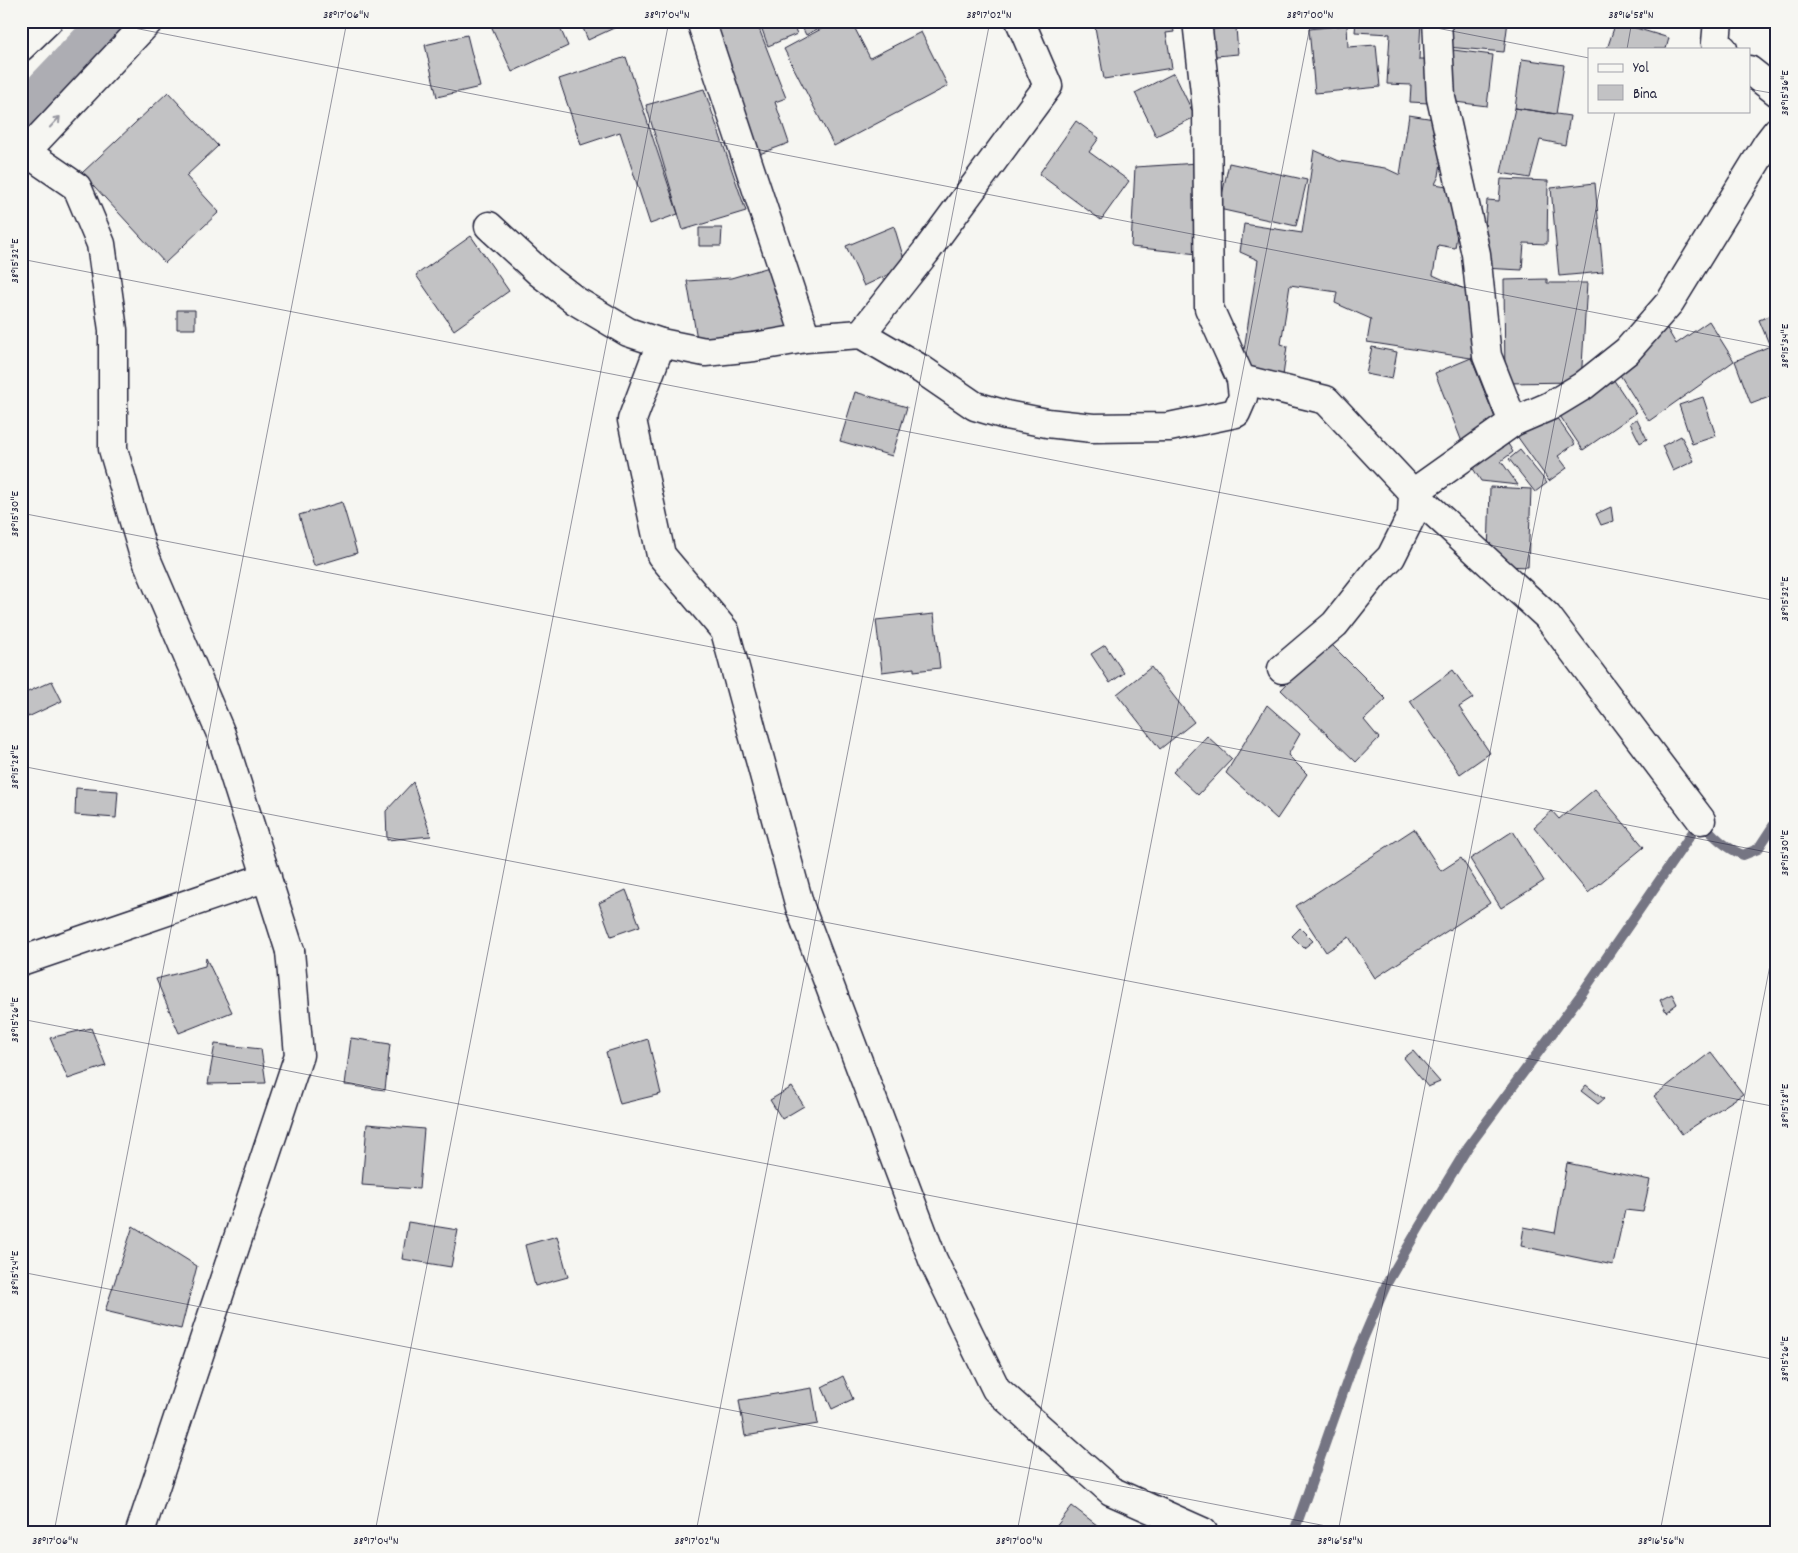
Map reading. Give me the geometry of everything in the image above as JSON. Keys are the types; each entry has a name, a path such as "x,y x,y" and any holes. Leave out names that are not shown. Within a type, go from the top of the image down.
{"street":[{"path":"21,47 48,21"},
{"path":"140,1532 299,1055 290,951 221,734 142,548 113,449 113,330 101,244 77,187 24,154 149,21"},
{"path":"701,21 806,338"},
{"path":"861,334 925,253 1048,86 1020,21"},
{"path":"489,226 540,273 576,301 628,332 661,343 705,352 754,347 806,338 861,334 921,369 974,406 1006,415 1047,423 1093,428 1169,426 1236,413 1243,397 1241,379 1209,308 1206,110 1197,21"},
{"path":"1437,21 1441,98 1476,254 1487,356 1513,422"},
{"path":"1718,21 1716,43 1722,48"},
{"path":"1750,71 1777,92"},
{"path":"1413,493 1513,422 1550,406 1627,352 1670,302 1767,144 1777,131"},
{"path":"661,343 632,420 661,555 725,631 800,907 933,1260 996,1389 1111,1491 1203,1532"},
{"path":"1241,379 1326,400 1413,493 1546,616 1700,820"},
{"path":"1282,669 1334,624 1376,571 1392,557 1412,515 1413,493"},
{"path":"21,961 267,877"}],"building":[{"path":"489,21 557,21 568,46 512,72"},
{"path":"580,21 629,21 588,40"},
{"path":"707,21 756,21 786,98 775,102 789,143 754,156"},
{"path":"759,21 792,21 797,34 768,46"},
{"path":"799,21 832,21 806,35"},
{"path":"836,21 851,21 870,58 921,32 948,86 834,146 784,49"},
{"path":"1094,21 1172,21 1174,32 1166,33 1172,68 1104,79"},
{"path":"1200,21 1250,21 1250,24"},
{"path":"1356,21 1421,21 1419,59 1430,59 1429,103 1410,102 1411,85 1387,84 1390,34 1355,32"},
{"path":"1450,21 1508,21 1504,52 1447,47"},
{"path":"1616,22 1669,38 1666,48 1607,48"},
{"path":"1347,25 1348,47 1376,45 1380,87 1315,93 1309,29"},
{"path":"1236,27 1238,54 1206,57 1204,30"},
{"path":"467,35 480,87 437,97 425,45"},
{"path":"1453,50 1493,55 1487,106 1447,101"},
{"path":"626,57 678,214 650,224 620,132 581,145 559,79"},
{"path":"1522,59 1564,65 1556,114 1515,108"},
{"path":"1174,73 1195,117 1156,136 1135,93"},
{"path":"704,89 746,211 683,230 646,105"},
{"path":"168,92 218,146 186,176 219,212 165,263 82,173"},
{"path":"1515,108 1570,116 1565,145 1540,140 1530,178 1501,173"},
{"path":"1409,115 1447,121 1439,176 1435,184 1464,189 1455,248 1438,245 1433,275 1486,299 1477,359 1367,342 1371,319 1335,303 1337,292 1290,285 1281,344 1287,346 1283,376 1241,369 1258,260 1240,252 1244,224 1302,233 1314,150 1339,161 1385,168 1400,175"},
{"path":"1076,121 1099,138 1089,152 1129,181 1101,220 1039,174"},
{"path":"1198,163 1198,254 1131,247 1135,167"},
{"path":"1229,163 1307,180 1296,226 1219,209"},
{"path":"1501,179 1548,181 1547,244 1524,243 1522,270 1482,268 1487,200 1499,201"},
{"path":"1595,183 1603,272 1559,276 1551,188"},
{"path":"894,226 906,266 864,286 846,246"},
{"path":"699,228 722,228 721,246 699,246"},
{"path":"471,236 509,291 454,330 416,275"},
{"path":"773,266 795,340 697,339 687,281 731,278"},
{"path":"1547,279 1547,283 1587,283 1581,382 1505,383 1504,280"},
{"path":"177,310 195,310 195,329 177,329"},
{"path":"1777,313 1777,394 1751,404 1735,361 1770,346 1759,320"},
{"path":"1709,321 1734,361 1649,421 1615,367 1666,327 1676,344"},
{"path":"1372,347 1397,352 1392,379 1366,374"},
{"path":"1471,358 1499,428 1462,442 1435,373"},
{"path":"1609,373 1636,413 1583,450 1556,410"},
{"path":"855,392 907,407 892,456 840,441"},
{"path":"1703,397 1716,436 1692,444 1679,405"},
{"path":"1552,411 1575,444 1558,456 1567,468 1549,481 1517,436"},
{"path":"1637,419 1647,439 1640,443 1630,423"},
{"path":"1681,436 1694,461 1673,471 1662,446"},
{"path":"1507,442 1513,452 1501,461 1518,485 1481,481 1472,467"},
{"path":"1520,450 1547,483 1535,492 1509,459"},
{"path":"1490,487 1531,489 1528,567 1505,566 1488,555"},
{"path":"342,502 357,553 314,566 299,515"},
{"path":"1611,507 1613,521 1601,525 1596,514"},
{"path":"934,614 940,668 914,671 914,668 882,672 876,620"},
{"path":"1328,641 1386,699 1364,720 1379,738 1356,762 1281,690"},
{"path":"1105,645 1124,673 1110,683 1091,654"},
{"path":"1151,667 1194,722 1160,749 1117,694"},
{"path":"1453,670 1473,698 1459,707 1490,753 1460,774 1410,701"},
{"path":"52,681 62,701 28,717 21,704 21,695"},
{"path":"1267,705 1300,734 1288,755 1307,774 1277,819 1226,773"},
{"path":"1207,736 1232,759 1198,795 1173,772"},
{"path":"413,782 431,836 387,840 386,811"},
{"path":"76,788 118,791 116,818 75,815"},
{"path":"1595,789 1644,847 1588,893 1534,827 1552,811 1559,819"},
{"path":"1414,829 1441,871 1461,858 1490,903 1375,978 1349,937 1326,952 1296,906"},
{"path":"1513,831 1544,881 1501,908 1470,859"},
{"path":"626,890 640,926 611,936 599,903"},
{"path":"1300,928 1313,941 1304,948 1292,936"},
{"path":"206,958 232,1012 179,1033 156,979 205,966"},
{"path":"1672,994 1677,1004 1666,1012 1660,1000"},
{"path":"91,1028 106,1066 68,1079 50,1038"},
{"path":"351,1038 390,1044 385,1090 345,1085"},
{"path":"648,1039 661,1094 620,1104 606,1052"},
{"path":"215,1044 261,1049 266,1083 208,1084"},
{"path":"1413,1051 1440,1082 1428,1087 1404,1058"},
{"path":"1711,1052 1743,1094 1682,1134 1654,1096"},
{"path":"1586,1085 1604,1099 1598,1104 1581,1091"},
{"path":"792,1087 804,1106 782,1119 770,1100"},
{"path":"367,1124 424,1129 419,1189 362,1185"},
{"path":"1567,1163 1650,1180 1643,1212 1625,1210 1613,1265 1521,1246 1524,1227 1555,1233"},
{"path":"408,1222 458,1230 451,1267 402,1259"},
{"path":"133,1226 197,1266 181,1329 105,1311"},
{"path":"557,1236 568,1277 535,1286 525,1245"},
{"path":"843,1376 853,1399 832,1409 822,1387"},
{"path":"812,1388 818,1424 745,1436 739,1400"},
{"path":"1072,1506 1106,1532 1052,1532"}],"waterway":[{"path":"21,112 108,21"},
{"path":"1294,1532 1357,1353 1387,1283 1468,1147 1580,996 1701,820 1719,840 1743,855 1758,849 1777,820"}]}
